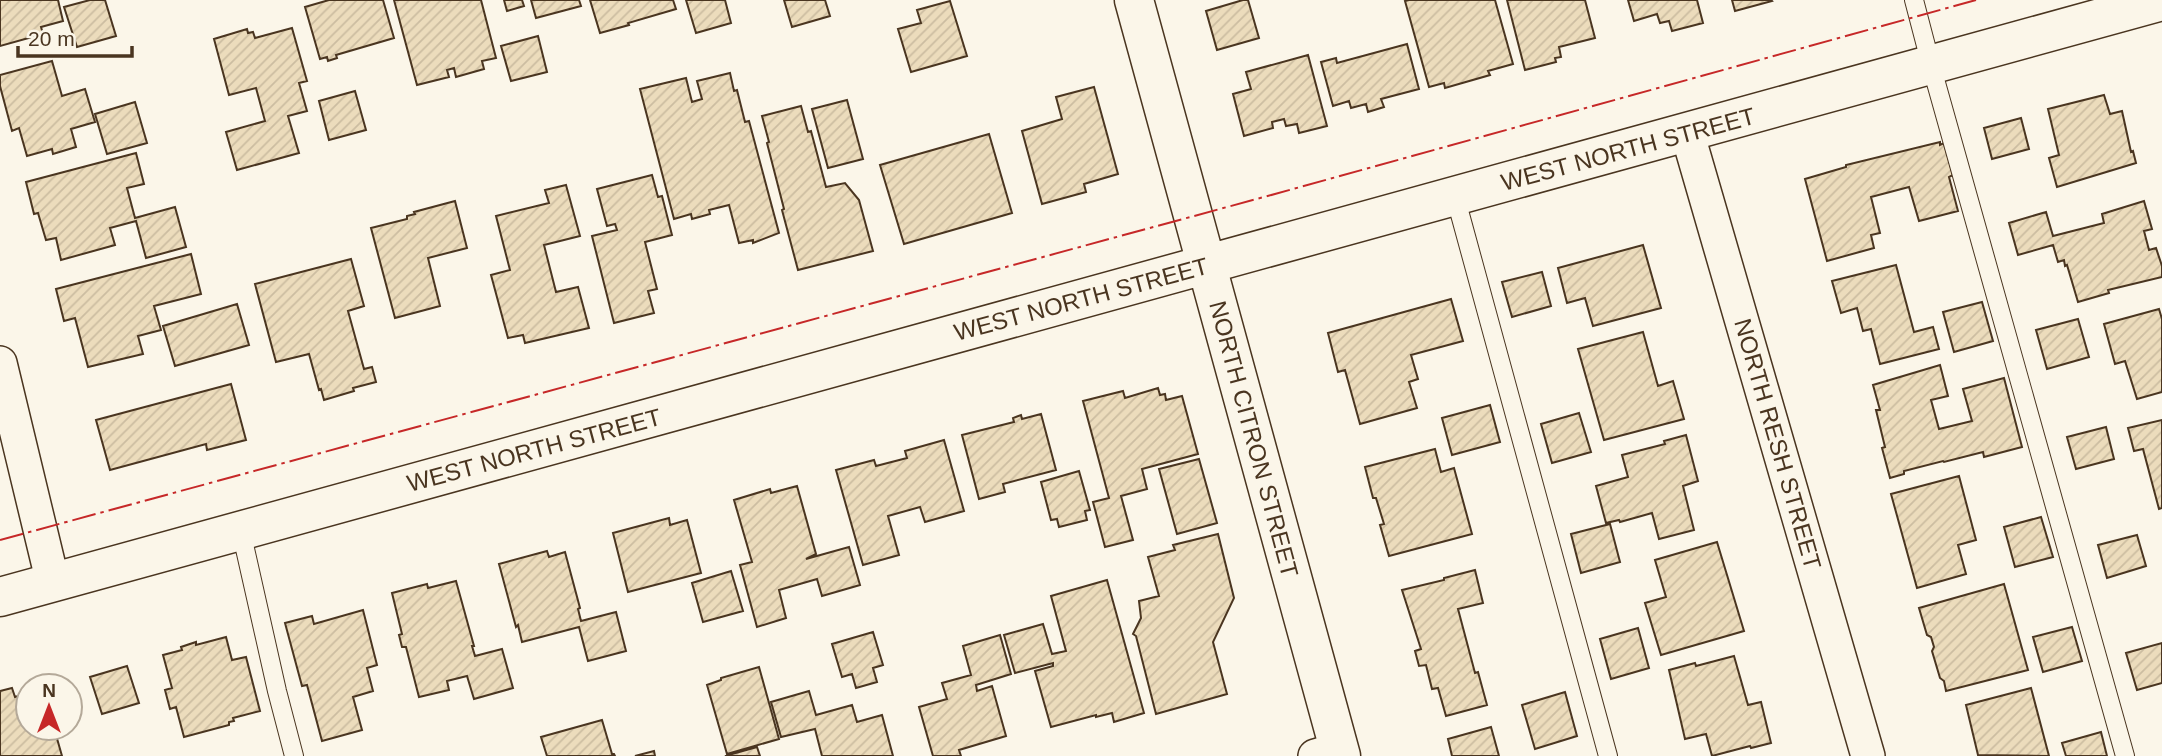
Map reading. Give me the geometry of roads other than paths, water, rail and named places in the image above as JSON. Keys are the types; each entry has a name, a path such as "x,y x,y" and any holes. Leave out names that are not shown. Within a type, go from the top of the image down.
{"street":[{"name":"NORTH CITRON STREET","path":"1134,0 1207,265 1332,754"},
{"name":"WEST NORTH STREET","path":"0,597 2162,1"},
{"name":"NORTH RESH STREET","path":"1687,132 1868,756"},
{"path":"0,363 53,583"}],"lane":[{"path":"1914,0 2125,756"},
{"path":"1455,196 1608,756"},
{"path":"241,531 293,756"}]}
